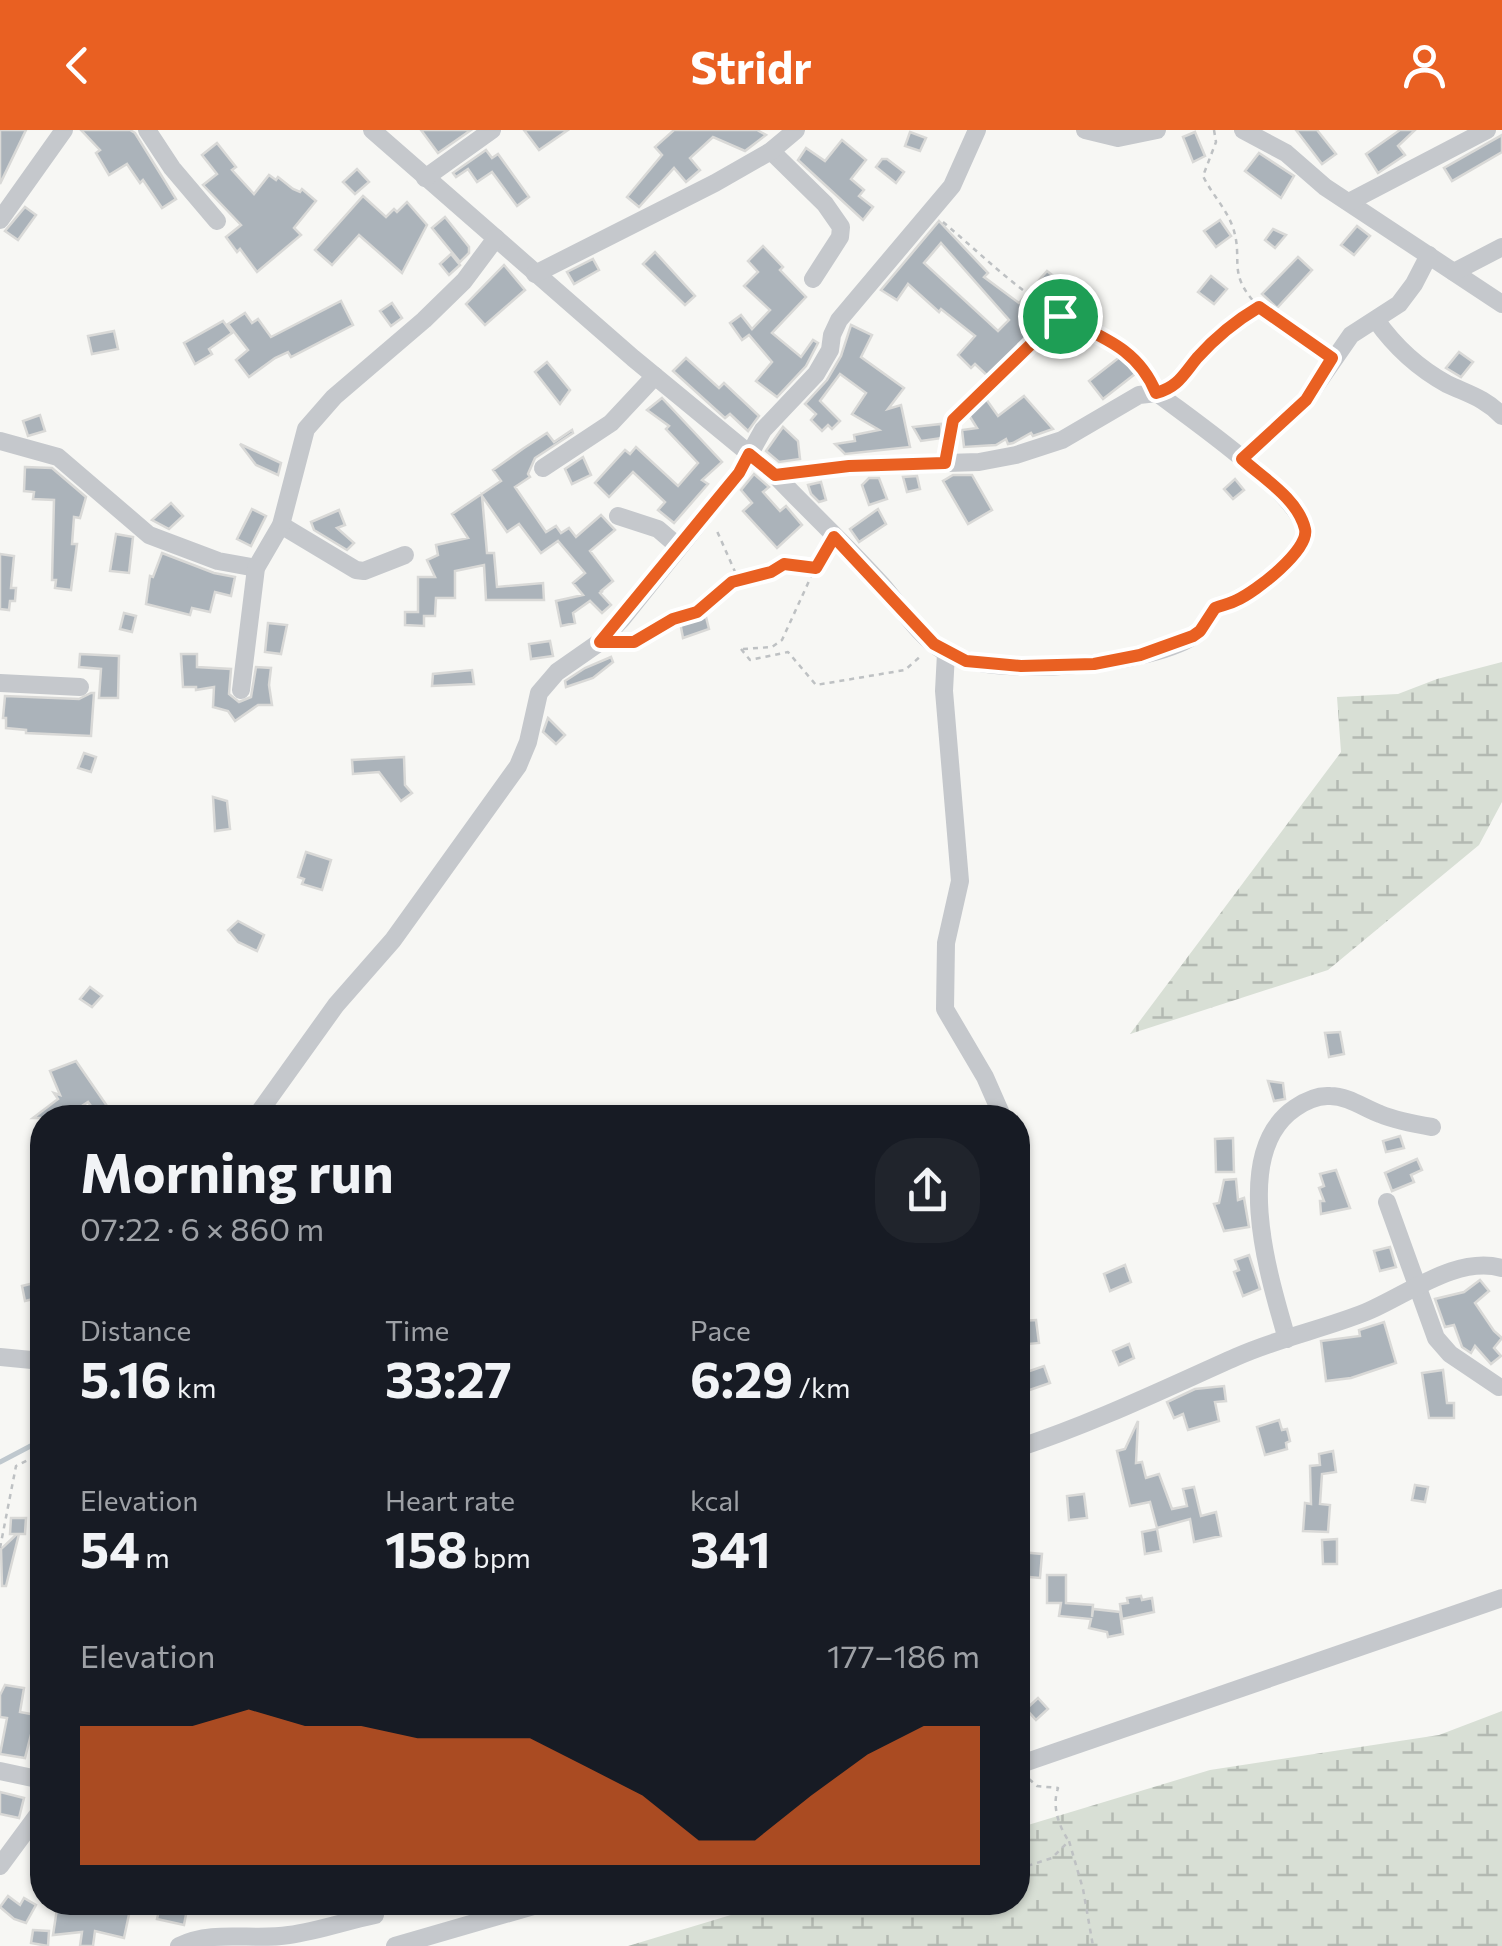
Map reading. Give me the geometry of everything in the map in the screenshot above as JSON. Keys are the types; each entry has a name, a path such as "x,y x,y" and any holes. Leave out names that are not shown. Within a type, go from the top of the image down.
{"street":[{"path":"0,220 64,130"},
{"path":"148,130 172,168 217,221"},
{"path":"372,130 535,274 775,475 940,648 966,661 1067,667 1140,655 1193,636 1215,608 1235,602 1266,580 1305,539 1306,530 1291,503 1242,459 1156,393 1138,395 1062,440 995,460 849,466 775,475"},
{"path":"425,178 492,130"},
{"path":"535,274 771,151 796,130"},
{"path":"264,1105 336,1006 392,940 518,766 528,742 535,704 545,684 600,642 739,473 763,430 825,361 840,320 959,174 976,130"},
{"path":"1086,130 1118,138 1157,130"},
{"path":"1243,130 1286,153 1320,184 1502,304"},
{"path":"1349,202 1487,130"},
{"path":"771,151 825,204 841,227 840,237 813,279"},
{"path":"242,690 256,568 281,525 306,428 334,396 464,281 496,238"},
{"path":"1454,272 1502,247"},
{"path":"1242,459 1306,400 1351,335 1398,304 1429,255"},
{"path":"1376,320 1422,368 1480,397 1502,416"},
{"path":"543,468 612,422 655,376"},
{"path":"0,441 58,457 149,535 218,561 256,568"},
{"path":"618,516 658,530 680,547"},
{"path":"281,525 356,570 364,571 404,556"},
{"path":"940,648 960,881 946,943 946,1009 997,1105"},
{"path":"0,683 80,687"},
{"path":"1286,1338 1269,1277 1260,1216 1262,1164 1272,1130 1302,1103 1335,1095 1400,1121 1432,1127"},
{"path":"1388,1202 1442,1347 1499,1387"},
{"path":"1030,1444 1071,1431 1239,1356 1366,1312 1467,1268 1502,1268"},
{"path":"0,1358 30,1360"},
{"path":"1030,1767 1502,1598"},
{"path":"0,1771 30,1777"},
{"path":"0,1866 30,1825"},
{"path":"179,1946 193,1940 227,1936 287,1936 375,1915"},
{"path":"395,1946 501,1915"}],"path":[{"path":"1214,130 1216,142 1203,176 1230,218 1237,241 1234,260 1238,277 1259,307 1332,358"},
{"path":"931,211 1060,316 1128,350 1149,375 1156,393 1175,388 1199,356 1243,316 1259,307"},
{"path":"945,463 953,420 1060,316"},
{"path":"706,514 712,519 736,574 744,580"},
{"path":"834,537 782,640 772,648 741,649 750,660 788,652 816,684 905,670 940,648"},
{"path":"600,642 634,642 673,619 697,612 732,582 771,572 784,564 816,568"},
{"path":"0,1548 16,1466 30,1459"},
{"path":"1030,1779 1037,1786 1058,1788 1054,1800 1083,1889 1093,1946"},
{"path":"1030,1865 1052,1858 1069,1841"}],"green space":[{"path":"1502,662 1502,802 1479,845 1328,970 1130,1034 1341,752 1337,697 1398,694"},
{"path":"1502,1711 1502,1946 628,1946 731,1915 1030,1915 1030,1824 1210,1770 1439,1735"}],"building":[{"path":"0,130 26,130 0,184"},
{"path":"81,130 135,133 176,199 162,208 127,164 109,175 96,153 100,150"},
{"path":"421,130 471,130 438,153"},
{"path":"524,130 568,130 539,150"},
{"path":"674,130 757,130 766,135 745,151 713,137 690,158 700,170 686,182 674,168 639,207 627,197 662,155 655,147"},
{"path":"1296,130 1317,130 1336,154 1322,164"},
{"path":"1400,130 1415,130 1398,146 1405,155 1378,173 1366,154"},
{"path":"910,132 926,138 920,151 905,146"},
{"path":"1195,132 1205,156 1193,162 1183,137"},
{"path":"1502,135 1502,152 1452,181 1444,168"},
{"path":"842,140 866,160 851,179 864,190 859,196 873,207 863,220 798,160 806,148 825,161"},
{"path":"217,143 236,167 232,170 254,194 269,175 300,192 302,189 316,201 294,228 301,235 257,272 226,237 241,225 203,185 217,174 202,155"},
{"path":"486,150 492,158 498,154 529,197 517,206 492,172 477,182 468,169 456,177 453,173"},
{"path":"1259,153 1294,176 1281,198 1245,171"},
{"path":"882,159 904,172 896,183 876,167"},
{"path":"357,169 369,182 355,194 343,182"},
{"path":"363,196 386,217 407,202 427,225 402,273 359,235 332,265 315,250"},
{"path":"25,207 36,215 18,240 5,231"},
{"path":"445,217 469,247 469,253 460,262 432,228"},
{"path":"1220,220 1231,236 1216,247 1204,231"},
{"path":"939,221 988,273 984,277 1019,303 1047,271 1083,299 1067,314 1060,308 1028,353 1023,347 993,381 958,355 975,336 941,309 939,312 908,284 897,300 881,290","holes":["941,243 1009,320 998,331 924,263"]},
{"path":"1357,226 1370,236 1354,255 1341,245"},
{"path":"1273,229 1286,235 1275,248 1265,240"},
{"path":"763,246 806,297 772,333 801,357 813,340 818,343 806,366 777,397 756,381 772,362 749,335 742,340 730,323 741,315 752,329 770,310 744,286 758,272 748,261"},
{"path":"655,252 695,296 685,305 643,264"},
{"path":"451,254 460,265 449,275 440,264"},
{"path":"1298,257 1312,270 1277,308 1262,294"},
{"path":"593,259 599,270 574,284 567,272"},
{"path":"504,265 525,290 485,325 466,304"},
{"path":"1211,276 1227,289 1214,304 1198,292"},
{"path":"341,301 353,325 291,357 288,352 275,358 249,377 236,360 248,350 228,324 245,313 252,323 258,319 271,337"},
{"path":"392,303 402,318 391,326 380,311"},
{"path":"223,321 232,333 209,349 212,354 195,364 184,343"},
{"path":"851,325 872,335 861,357 904,388 888,409 901,405 910,447 845,454 835,444 855,441 854,435 879,430 852,414 866,393 840,374 820,401 840,421 832,429 828,425 822,431 811,420 816,414 805,404 827,380 841,356"},
{"path":"114,331 118,349 92,354 88,336"},
{"path":"1459,352 1473,362 1461,377 1446,368"},
{"path":"1121,356 1135,374 1103,399 1089,381"},
{"path":"686,358 719,388 724,383 759,416 748,431 730,414 725,418 673,371"},
{"path":"547,362 570,390 560,404 535,372"},
{"path":"1024,396 1053,429 1033,436 1031,433 1013,443 1008,444 1006,439 996,445 964,447 962,430 977,428 967,412 986,399 998,416"},
{"path":"662,398 722,462 702,480 708,484 674,523 658,510 665,502 633,472 609,497 595,483 625,450 630,454 636,447 678,486 698,463 666,429 669,426 647,410"},
{"path":"40,415 45,431 28,436 23,421"},
{"path":"941,424 942,438 921,441 913,427"},
{"path":"783,427 798,441 800,459 779,462 766,451"},
{"path":"572,430 535,458 530,477 515,487 546,532 556,526 561,533 569,528 576,537 601,515 615,530 590,551 613,581 600,592 611,605 602,613 590,601 573,613 575,623 561,626 556,601 583,595 573,583 585,573 558,541 541,553 519,524 507,532 482,496 487,553 494,553 497,587 543,583 544,600 486,600 484,565 455,571 455,598 436,598 435,616 424,616 424,626 405,625 405,612 418,612 418,577 435,577 427,560 438,555 436,545 468,538 452,514 501,481 493,470 524,448 547,433 554,442"},
{"path":"240,444 281,463 278,475 256,465"},
{"path":"583,457 591,475 572,484 565,469"},
{"path":"25,467 52,468 86,497 80,518 74,517 72,544 77,544 71,590 55,588 56,580 52,580 54,500 33,499 34,492 24,491"},
{"path":"754,474 769,487 763,492 780,511 786,506 802,525 777,548 743,511 752,503 741,490"},
{"path":"953,475 972,475 992,510 968,524 943,481"},
{"path":"917,476 920,489 907,492 903,477"},
{"path":"869,478 879,478 887,499 869,505 862,485"},
{"path":"1235,479 1244,490 1233,499 1224,489"},
{"path":"821,482 826,500 819,502 808,485"},
{"path":"171,503 183,516 169,529 152,520"},
{"path":"252,509 266,516 251,546 237,539"},
{"path":"878,509 886,524 859,542 850,529"},
{"path":"339,510 345,525 337,528 354,543 347,550 314,530 311,522"},
{"path":"116,534 133,537 129,573 110,571"},
{"path":"162,553 235,577 231,596 215,592 210,612 192,608 190,615 146,604 150,576 153,577"},
{"path":"0,554 14,556 11,588 16,588 15,601 10,601 9,610 0,609"},
{"path":"124,613 136,616 132,632 120,629"},
{"path":"706,617 709,629 683,638 680,622"},
{"path":"268,623 287,625 281,654 265,652"},
{"path":"550,641 553,656 531,659 529,644"},
{"path":"80,654 119,656 118,698 99,698 101,669 79,667"},
{"path":"181,654 197,654 197,667 231,669 229,694 239,702 251,697 256,667 271,668 272,705 258,705 235,721 228,711 213,707 214,687 183,687"},
{"path":"611,657 613,662 593,678 566,687 565,681"},
{"path":"472,670 474,684 432,686 433,674"},
{"path":"91,693 91,736 26,733 6,728 5,696 79,699"},
{"path":"548,718 565,735 556,744 543,732"},
{"path":"84,753 96,757 91,772 78,768"},
{"path":"404,757 405,785 412,793 401,801 379,772 353,774 352,760"},
{"path":"213,797 227,801 230,829 215,831"},
{"path":"306,852 331,860 322,890 302,884 304,879 298,877"},
{"path":"238,921 264,935 257,951 238,942 228,930"},
{"path":"90,987 102,996 92,1007 80,999"},
{"path":"1340,1032 1344,1054 1329,1057 1325,1033"},
{"path":"76,1061 106,1105 50,1105 58,1099 54,1093 60,1095 50,1071"},
{"path":"1268,1081 1283,1083 1285,1099 1274,1101"},
{"path":"1400,1136 1404,1148 1386,1152 1383,1141"},
{"path":"1233,1138 1234,1172 1216,1172 1215,1139"},
{"path":"1417,1159 1422,1170 1411,1175 1414,1182 1392,1191 1385,1173"},
{"path":"1336,1170 1350,1208 1321,1214 1320,1201 1324,1201 1319,1188 1324,1186 1320,1174"},
{"path":"1236,1179 1238,1200 1244,1198 1249,1227 1224,1231 1214,1204 1219,1203 1224,1180"},
{"path":"1390,1247 1396,1267 1380,1271 1374,1251"},
{"path":"1249,1255 1260,1289 1243,1296 1234,1272 1239,1270 1235,1260"},
{"path":"1125,1265 1131,1282 1110,1291 1104,1274"},
{"path":"1480,1280 1489,1291 1475,1303 1502,1338 1494,1348 1501,1356 1491,1364 1475,1346 1471,1353 1462,1347 1454,1325 1445,1327 1435,1299 1464,1292"},
{"path":"30,1284 30,1300 25,1301 22,1286"},
{"path":"1030,1320 1036,1320 1039,1343 1030,1344"},
{"path":"1384,1322 1396,1363 1351,1378 1326,1381 1321,1341 1360,1336 1359,1330"},
{"path":"1129,1344 1134,1358 1119,1365 1113,1351"},
{"path":"1044,1366 1050,1383 1030,1390 1030,1371"},
{"path":"1443,1370 1447,1403 1454,1403 1454,1418 1429,1418 1422,1373"},
{"path":"1224,1386 1226,1401 1215,1402 1219,1421 1188,1430 1183,1414 1174,1418 1167,1402 1195,1389"},
{"path":"1279,1420 1282,1430 1287,1429 1287,1449 1265,1455 1257,1427"},
{"path":"1138,1421 1136,1463 1142,1462 1146,1478 1159,1474 1172,1509 1187,1506 1183,1489 1194,1487 1201,1516 1216,1512 1221,1536 1194,1542 1190,1519 1157,1528 1150,1502 1130,1506 1117,1451 1125,1449"},
{"path":"1333,1451 1336,1472 1322,1474 1320,1504 1330,1505 1328,1532 1303,1531 1305,1503 1311,1504 1310,1466 1320,1465 1319,1454"},
{"path":"1415,1485 1428,1487 1425,1502 1412,1500"},
{"path":"1084,1494 1087,1518 1069,1520 1067,1496"},
{"path":"11,1518 26,1518 25,1534 19,1534 6,1586 2,1586 1,1549 17,1534 10,1534"},
{"path":"1157,1529 1161,1551 1145,1554 1142,1532"},
{"path":"1337,1539 1337,1564 1323,1564 1322,1540"},
{"path":"1030,1553 1042,1554 1040,1578 1030,1577"},
{"path":"1047,1575 1066,1575 1066,1603 1093,1605 1092,1617 1093,1609 1120,1612 1123,1634 1108,1637 1107,1632 1089,1628 1091,1619 1059,1616 1061,1603 1047,1603"},
{"path":"1141,1596 1142,1600 1152,1598 1154,1612 1122,1619 1120,1604 1128,1603 1127,1598"},
{"path":"5,1685 24,1688 20,1712 30,1714 25,1758 0,1754 7,1718 0,1717 0,1695"},
{"path":"1038,1698 1048,1709 1036,1720 1030,1713 1030,1705"},
{"path":"0,1792 24,1798 19,1818 0,1814"},
{"path":"8,1896 20,1905 24,1898 30,1902 30,1915 26,1923 0,1907"},
{"path":"56,1915 129,1915 124,1938 95,1931 93,1946 80,1946 82,1932 53,1935"},
{"path":"158,1915 186,1915 184,1925 157,1919"},
{"path":"33,1930 49,1931 48,1946 31,1943"}],"waterway":[{"path":"0,1462 30,1446"}],"route":[{"path":"1259,307 1332,358 1306,400 1242,459 1291,503 1306,530 1305,539 1266,580 1235,602 1215,608 1193,636 1140,655 1067,667 966,661 934,644 834,537 816,568 784,564 771,572 732,582 697,612 673,619 634,642 600,642 739,473 749,454 775,475 849,466 945,463 953,420 1060,316 1128,350 1149,375 1156,393 1175,388 1199,356 1243,316 1259,307"}]}
